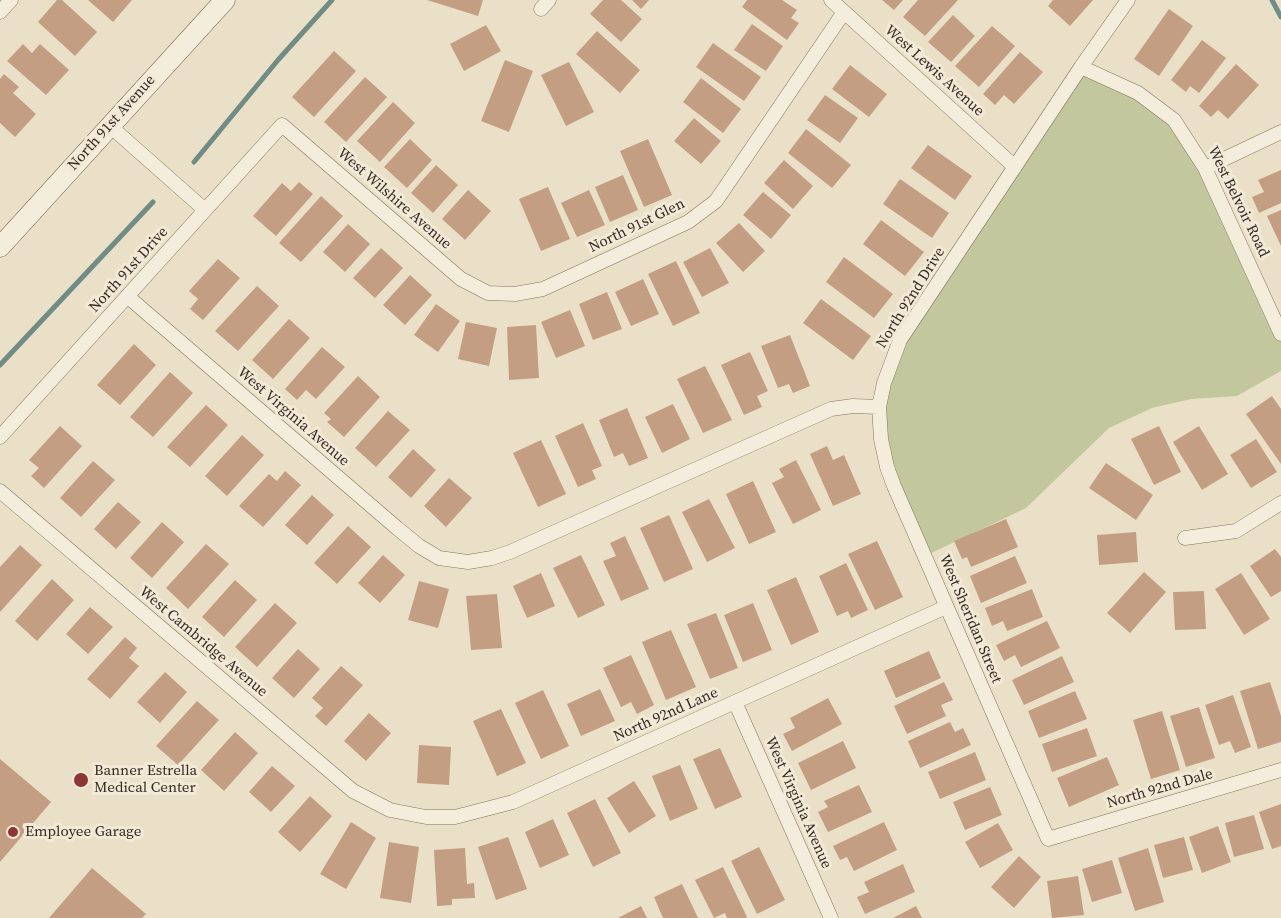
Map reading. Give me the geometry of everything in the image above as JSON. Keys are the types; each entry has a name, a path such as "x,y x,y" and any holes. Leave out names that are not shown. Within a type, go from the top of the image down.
{"main road":[{"name":"North 91st Avenue","path":"0,247 225,0"}],"street":[{"path":"0,12 11,0"},
{"name":"West Lewis Avenue","path":"831,0 1015,167"},
{"name":"North 92nd Drive","path":"879,407 884,383 900,340 1128,0"},
{"name":"North 91st Glen","path":"488,293 515,294 543,289 688,222 717,201 844,12"},
{"name":"West Belvoir Road","path":"1081,67 1138,93 1174,120 1205,168 1281,334"},
{"name":"West Wilshire Avenue","path":"282,125 461,279 488,293"},
{"name":"North 91st Drive","path":"0,437 282,125"},
{"path":"110,126 205,210"},
{"path":"1205,168 1281,132"},
{"name":"West Virginia Avenue","path":"128,296 397,528 419,546 440,558 468,562 501,555 831,409 853,406 879,407"},
{"name":"West Sheridan Street","path":"879,407 881,439 890,477 1048,839"},
{"name":"West Cambridge Avenue","path":"0,491 334,776 353,791 390,810"},
{"path":"1185,538 1236,531 1281,503"},
{"name":"North 92nd Lane","path":"390,810 426,817 455,817 503,805 946,607"},
{"name":"West Virginia Avenue","path":"735,702 827,917"},
{"name":"North 92nd Dale","path":"1048,839 1281,770"}],"green space":[{"path":"1081,67 1174,120 1281,334 1281,371 1237,396 1191,399 1152,408 1109,428 1026,508 925,556 881,439 892,359"}],"building":[{"path":"57,0 62,0 97,32 75,56 38,22"},
{"path":"88,0 132,0 113,22"},
{"path":"427,0 483,0 478,16"},
{"path":"603,0 621,0 642,19 621,42 590,14"},
{"path":"632,0 649,0 641,9"},
{"path":"747,0 782,0 797,10 791,18 799,23 787,40 742,7"},
{"path":"882,0 903,0 894,10"},
{"path":"918,0 958,0 925,36 903,17"},
{"path":"1053,0 1093,0 1070,26 1048,6"},
{"path":"1169,9 1193,26 1159,76 1134,59"},
{"path":"953,15 975,36 951,62 928,42"},
{"path":"752,24 783,46 766,71 734,50"},
{"path":"486,25 501,51 464,71 450,44"},
{"path":"992,26 1015,46 979,87 955,66"},
{"path":"597,31 640,70 620,93 576,54"},
{"path":"1202,40 1226,58 1199,93 1190,86 1186,92 1171,80"},
{"path":"713,43 761,77 744,101 696,67"},
{"path":"23,44 32,53 40,44 69,70 46,95 7,61"},
{"path":"334,51 356,71 314,117 292,97"},
{"path":"1020,52 1043,72 1014,104 1004,95 995,105 983,94"},
{"path":"505,60 533,71 509,132 481,121"},
{"path":"569,62 594,112 566,126 541,75"},
{"path":"1236,64 1259,85 1228,119 1218,110 1211,117 1199,106"},
{"path":"850,65 887,94 869,117 832,89"},
{"path":"4,74 19,87 13,93 36,114 15,137 0,123 0,79"},
{"path":"365,77 387,97 346,142 324,122"},
{"path":"701,78 741,109 723,133 683,102"},
{"path":"825,95 858,118 840,143 807,120"},
{"path":"393,102 415,123 380,162 357,141"},
{"path":"694,118 721,141 701,164 674,141"},
{"path":"806,129 851,165 832,188 788,153"},
{"path":"410,139 432,160 407,188 384,167"},
{"path":"648,139 672,195 644,207 620,151"},
{"path":"928,145 972,176 955,200 911,168"},
{"path":"784,160 813,186 793,209 764,183"},
{"path":"436,165 458,185 433,213 411,193"},
{"path":"1281,170 1281,203 1259,213 1252,197 1264,192 1258,180"},
{"path":"623,175 638,210 610,222 595,187"},
{"path":"900,179 949,213 932,238 883,204"},
{"path":"299,182 313,194 276,236 253,216 282,183 291,191"},
{"path":"548,187 570,239 541,251 519,199"},
{"path":"468,190 491,211 465,240 442,219"},
{"path":"589,190 605,225 577,237 561,203"},
{"path":"763,192 791,215 771,239 743,215"},
{"path":"321,196 343,216 301,262 279,243"},
{"path":"1281,210 1281,246 1267,216"},
{"path":"881,220 924,252 905,276 863,244"},
{"path":"739,223 765,251 743,272 716,243"},
{"path":"348,224 370,244 345,272 323,252"},
{"path":"381,248 403,268 375,298 353,278"},
{"path":"710,248 729,283 702,297 683,262"},
{"path":"844,257 893,294 874,318 826,282"},
{"path":"218,259 240,278 203,320 190,309 198,299 189,291"},
{"path":"676,261 700,313 673,326 648,274"},
{"path":"410,275 432,295 405,325 383,305"},
{"path":"643,279 659,314 631,326 615,292"},
{"path":"257,286 279,306 238,351 215,331"},
{"path":"607,292 622,329 593,340 579,304"},
{"path":"821,299 871,336 853,360 803,323"},
{"path":"436,304 460,321 438,352 414,335"},
{"path":"570,310 585,346 556,358 541,322"},
{"path":"289,319 310,338 273,379 252,360"},
{"path":"466,322 497,328 489,366 458,359"},
{"path":"536,325 539,378 509,380 507,327"},
{"path":"790,335 810,386 793,393 789,384 778,388 761,346"},
{"path":"134,344 156,365 120,405 97,385"},
{"path":"322,347 345,367 316,399 306,390 297,400 285,389"},
{"path":"750,352 768,391 757,396 762,407 744,415 721,365"},
{"path":"705,366 732,420 703,433 677,379"},
{"path":"170,372 193,393 153,437 130,417"},
{"path":"358,376 380,397 344,437 327,422 331,419 324,413"},
{"path":"1272,396 1281,409 1281,464 1246,414"},
{"path":"673,404 690,439 662,453 645,417"},
{"path":"206,405 228,425 190,467 167,447"},
{"path":"627,408 648,458 629,466 623,453 614,457 599,420"},
{"path":"388,411 410,430 376,467 355,448"},
{"path":"583,423 602,466 592,470 596,479 578,487 555,436"},
{"path":"60,426 82,446 44,488 31,476 39,468 29,460"},
{"path":"1159,426 1181,472 1154,485 1131,439"},
{"path":"1199,426 1228,474 1202,490 1173,442"},
{"path":"242,435 264,455 227,496 205,476"},
{"path":"1256,439 1277,472 1251,488 1230,455"},
{"path":"541,440 566,494 538,507 513,453"},
{"path":"827,446 833,460 844,455 861,494 833,506 810,454"},
{"path":"413,449 436,470 411,498 388,477"},
{"path":"796,460 821,510 793,524 772,483 784,477 779,469"},
{"path":"93,461 115,480 81,517 60,498"},
{"path":"1106,463 1153,495 1136,520 1089,488"},
{"path":"285,471 301,485 263,527 239,506 269,474 277,481"},
{"path":"449,478 472,498 446,527 424,506"},
{"path":"753,481 776,532 749,544 726,494"},
{"path":"312,495 334,515 307,545 285,525"},
{"path":"709,499 735,548 707,562 682,512"},
{"path":"118,502 141,522 116,549 94,529"},
{"path":"669,515 693,569 664,582 640,528"},
{"path":"1006,519 1018,547 971,567 967,557 962,559 954,541"},
{"path":"162,522 184,542 152,578 130,558"},
{"path":"348,526 371,547 337,584 314,563"},
{"path":"1136,532 1138,562 1099,565 1097,535"},
{"path":"625,536 649,589 621,601 603,561 616,556 610,543"},
{"path":"877,541 903,597 875,610 848,554"},
{"path":"206,544 229,564 188,609 166,588"},
{"path":"20,545 42,565 0,612 0,567"},
{"path":"1275,549 1281,557 1281,591 1271,597 1250,566"},
{"path":"383,555 405,575 380,603 358,583"},
{"path":"581,555 605,605 578,618 553,568"},
{"path":"1015,556 1027,583 981,603 970,576"},
{"path":"846,563 868,610 851,618 848,611 837,616 819,576"},
{"path":"1144,572 1166,592 1130,633 1107,613"},
{"path":"541,573 555,606 527,618 513,586"},
{"path":"1241,573 1270,619 1244,635 1215,589"},
{"path":"796,577 819,632 791,645 767,590"},
{"path":"52,579 74,600 37,641 15,621"},
{"path":"235,580 257,600 224,637 202,617"},
{"path":"419,581 449,589 438,628 408,620"},
{"path":"1032,589 1043,617 1007,631 1003,621 992,626 985,608"},
{"path":"1204,591 1206,629 1175,630 1173,592"},
{"path":"497,594 502,648 471,650 466,596"},
{"path":"275,603 297,623 257,667 235,647"},
{"path":"753,603 772,650 743,662 724,615"},
{"path":"90,607 113,627 88,654 66,634"},
{"path":"716,613 738,668 710,679 687,624"},
{"path":"1047,621 1060,648 1021,667 1015,655 1004,661 996,645"},
{"path":"671,630 696,687 666,700 642,642"},
{"path":"125,637 137,648 129,658 139,666 110,699 87,679"},
{"path":"298,649 320,669 294,698 272,678"},
{"path":"929,651 941,678 896,698 884,671"},
{"path":"631,655 654,705 637,714 631,702 621,707 603,668"},
{"path":"1062,656 1074,682 1024,705 1012,680"},
{"path":"341,666 363,685 326,726 315,716 323,708 312,698"},
{"path":"165,672 187,692 160,723 137,702"},
{"path":"944,682 953,700 941,705 946,716 907,734 894,706"},
{"path":"1270,682 1281,716 1281,742 1258,749 1240,691"},
{"path":"600,689 615,721 581,736 567,704"},
{"path":"543,690 569,746 541,759 515,703"},
{"path":"1075,691 1087,719 1039,738 1028,711"},
{"path":"1233,695 1251,747 1235,753 1230,741 1219,745 1205,705"},
{"path":"828,698 842,724 792,751 783,734 795,728 790,718"},
{"path":"197,701 219,720 178,765 156,746"},
{"path":"1199,707 1215,758 1186,767 1170,716"},
{"path":"501,709 526,763 497,776 473,721"},
{"path":"1162,711 1180,770 1151,779 1133,720"},
{"path":"369,713 391,733 366,761 344,741"},
{"path":"950,722 955,732 963,728 971,745 920,768 908,741"},
{"path":"1087,728 1097,756 1052,772 1042,744"},
{"path":"235,732 258,753 224,791 201,770"},
{"path":"843,741 856,768 811,790 798,763"},
{"path":"419,745 451,747 449,785 417,783"},
{"path":"720,748 742,797 715,809 693,759"},
{"path":"975,752 986,780 940,799 928,772"},
{"path":"1107,757 1119,785 1069,807 1057,778"},
{"name":"Employee Garage","path":"0,759 51,802 0,862"},
{"path":"680,765 698,809 670,821 652,776"},
{"path":"272,766 295,786 271,812 249,792"},
{"path":"634,781 656,816 629,833 607,798"},
{"path":"859,785 872,812 828,832 818,812 828,807 824,801"},
{"path":"990,787 1002,815 965,830 953,802"},
{"path":"310,796 332,816 300,852 278,832"},
{"path":"595,799 621,853 593,867 567,813"},
{"path":"1281,804 1281,846 1272,849 1259,812"},
{"path":"1254,815 1264,849 1234,857 1225,823"},
{"path":"553,819 569,855 540,868 525,832"},
{"path":"351,822 376,838 346,889 320,874"},
{"path":"884,822 897,850 854,871 847,857 840,860 833,846"},
{"path":"998,823 1013,850 980,868 965,842"},
{"path":"1218,826 1231,862 1202,873 1189,837"},
{"path":"508,837 527,889 496,900 478,847"},
{"path":"1184,837 1193,870 1163,878 1154,845"},
{"path":"389,842 419,847 411,903 380,898"},
{"path":"759,847 785,900 757,914 731,861"},
{"path":"465,848 467,884 474,883 475,898 452,899 452,905 437,906 434,850"},
{"path":"1148,848 1164,902 1135,911 1118,858"},
{"path":"1019,856 1041,877 1014,908 991,887"},
{"path":"1112,860 1122,893 1092,902 1082,869"},
{"path":"903,864 915,892 865,914 857,897 869,892 864,882"},
{"path":"723,867 746,918 727,918 725,913 714,918 695,880"},
{"path":"92,868 146,914 142,918 49,918"},
{"path":"1078,876 1084,915 1052,918 1047,881"},
{"path":"682,884 698,918 663,918 654,897"},
{"path":"641,906 647,918 618,918"},
{"path":"916,906 922,918 893,918"}],"waterway":[{"path":"194,162 278,60 332,0"},
{"path":"1272,0 1281,17"},
{"path":"0,365 153,202"}],"place":[{"name":"Banner Estrella Medical Center","path":"81,780"},
{"name":"Employee Garage","path":"13,832"}]}
